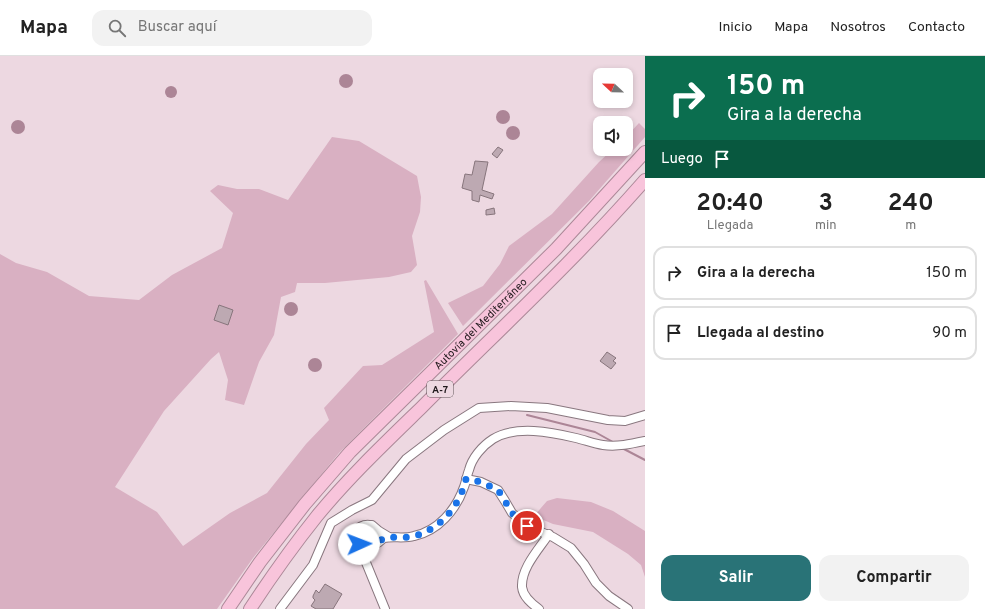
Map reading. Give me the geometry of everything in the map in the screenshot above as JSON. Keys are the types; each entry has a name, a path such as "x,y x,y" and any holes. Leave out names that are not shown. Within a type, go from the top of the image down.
{"highway":[{"name":"Autovía del Mediterráneo","path":"228,609 260,562 305,504 350,452 556,249 645,152"},
{"name":"Autovía del Mediterráneo","path":"250,609 273,573 318,515 362,466 568,262 645,180"}],"street":[{"path":"280,609 313,565 331,523 372,500 406,459 444,430 479,408 511,406 547,408 608,420 625,421 645,415"},
{"path":"386,609 356,540 356,534 359,528 363,525 372,525 379,532 388,537 398,538 415,536 437,526 452,510 464,487 469,468 479,451 493,439 513,432 533,431 576,438 603,445 624,445 645,441"},
{"path":"466,479 481,482 498,490 512,513 527,526 549,534 570,548 584,564 596,583 609,596 628,609"},
{"path":"375,545 380,535 379,532"},
{"path":"539,609 528,600 522,588 524,574 549,534"},
{"path":"365,559 367,552 384,538 388,537"},
{"path":"356,540 363,547 375,545"}],"shaded area":[{"path":"343,74 349,74 353,78 353,84 349,88 343,88 339,84 339,78"},
{"path":"171,86 175,88 177,92 175,96 171,98 167,96 165,92 167,88"},
{"path":"500,110 506,110 510,114 510,120 506,124 500,124 496,120 496,114"},
{"path":"15,120 21,120 25,124 25,130 21,134 15,134 11,130 11,124"},
{"path":"639,123 645,129 645,137 633,151 633,129"},
{"path":"510,126 516,126 520,130 520,136 516,140 510,140 506,136 506,130"},
{"path":"332,137 359,141 417,176 421,197 420,212 412,236 417,265 411,272 389,277 325,283 297,283 295,292 281,297 274,335 259,362 244,405 225,400 228,380 219,352 164,411 115,487 157,512 183,546 230,513 267,493 306,444 329,420 324,408 363,366 382,365 434,332 424,281 426,280 458,334 339,453 253,558 217,609 0,609 0,254 16,263 47,272 89,296 139,300 172,275 222,248 233,213 210,191 218,185 237,189 259,189 288,200"},
{"path":"605,156 628,156 589,201 463,326 448,303 483,286 500,264 509,246 552,214"},
{"path":"288,302 294,302 298,306 298,312 294,316 288,316 284,312 284,306"},
{"path":"312,358 318,358 322,362 322,368 318,372 312,372 308,368 308,362"},
{"path":"557,498 591,502 613,511 645,531 645,577 641,565 628,554 593,532 553,524 534,516 547,501"},
{"path":"368,528 374,530 376,536 374,542 368,544 362,542 360,536 362,530"}],"building":[{"path":"498,147 503,150 497,158 492,154"},
{"path":"475,161 488,162 482,190 494,194 492,199 480,195 479,202 472,200 472,191 462,188 465,174 472,175"},
{"path":"494,208 495,214 486,215 486,210"},
{"path":"219,305 233,310 228,325 214,320"},
{"path":"607,352 616,358 613,361 616,363 611,369 600,361"},
{"path":"325,584 342,594 333,609 316,609 311,606 315,600 313,596 316,590 319,593"}],"waterway":[{"path":"527,415 595,432 613,442"},
{"path":"622,448 645,460"}],"route":[{"path":"359,544 363,547 372,547 384,538 415,536 437,526 452,510 464,487 466,479 481,482 498,490 512,513 527,526"}]}
